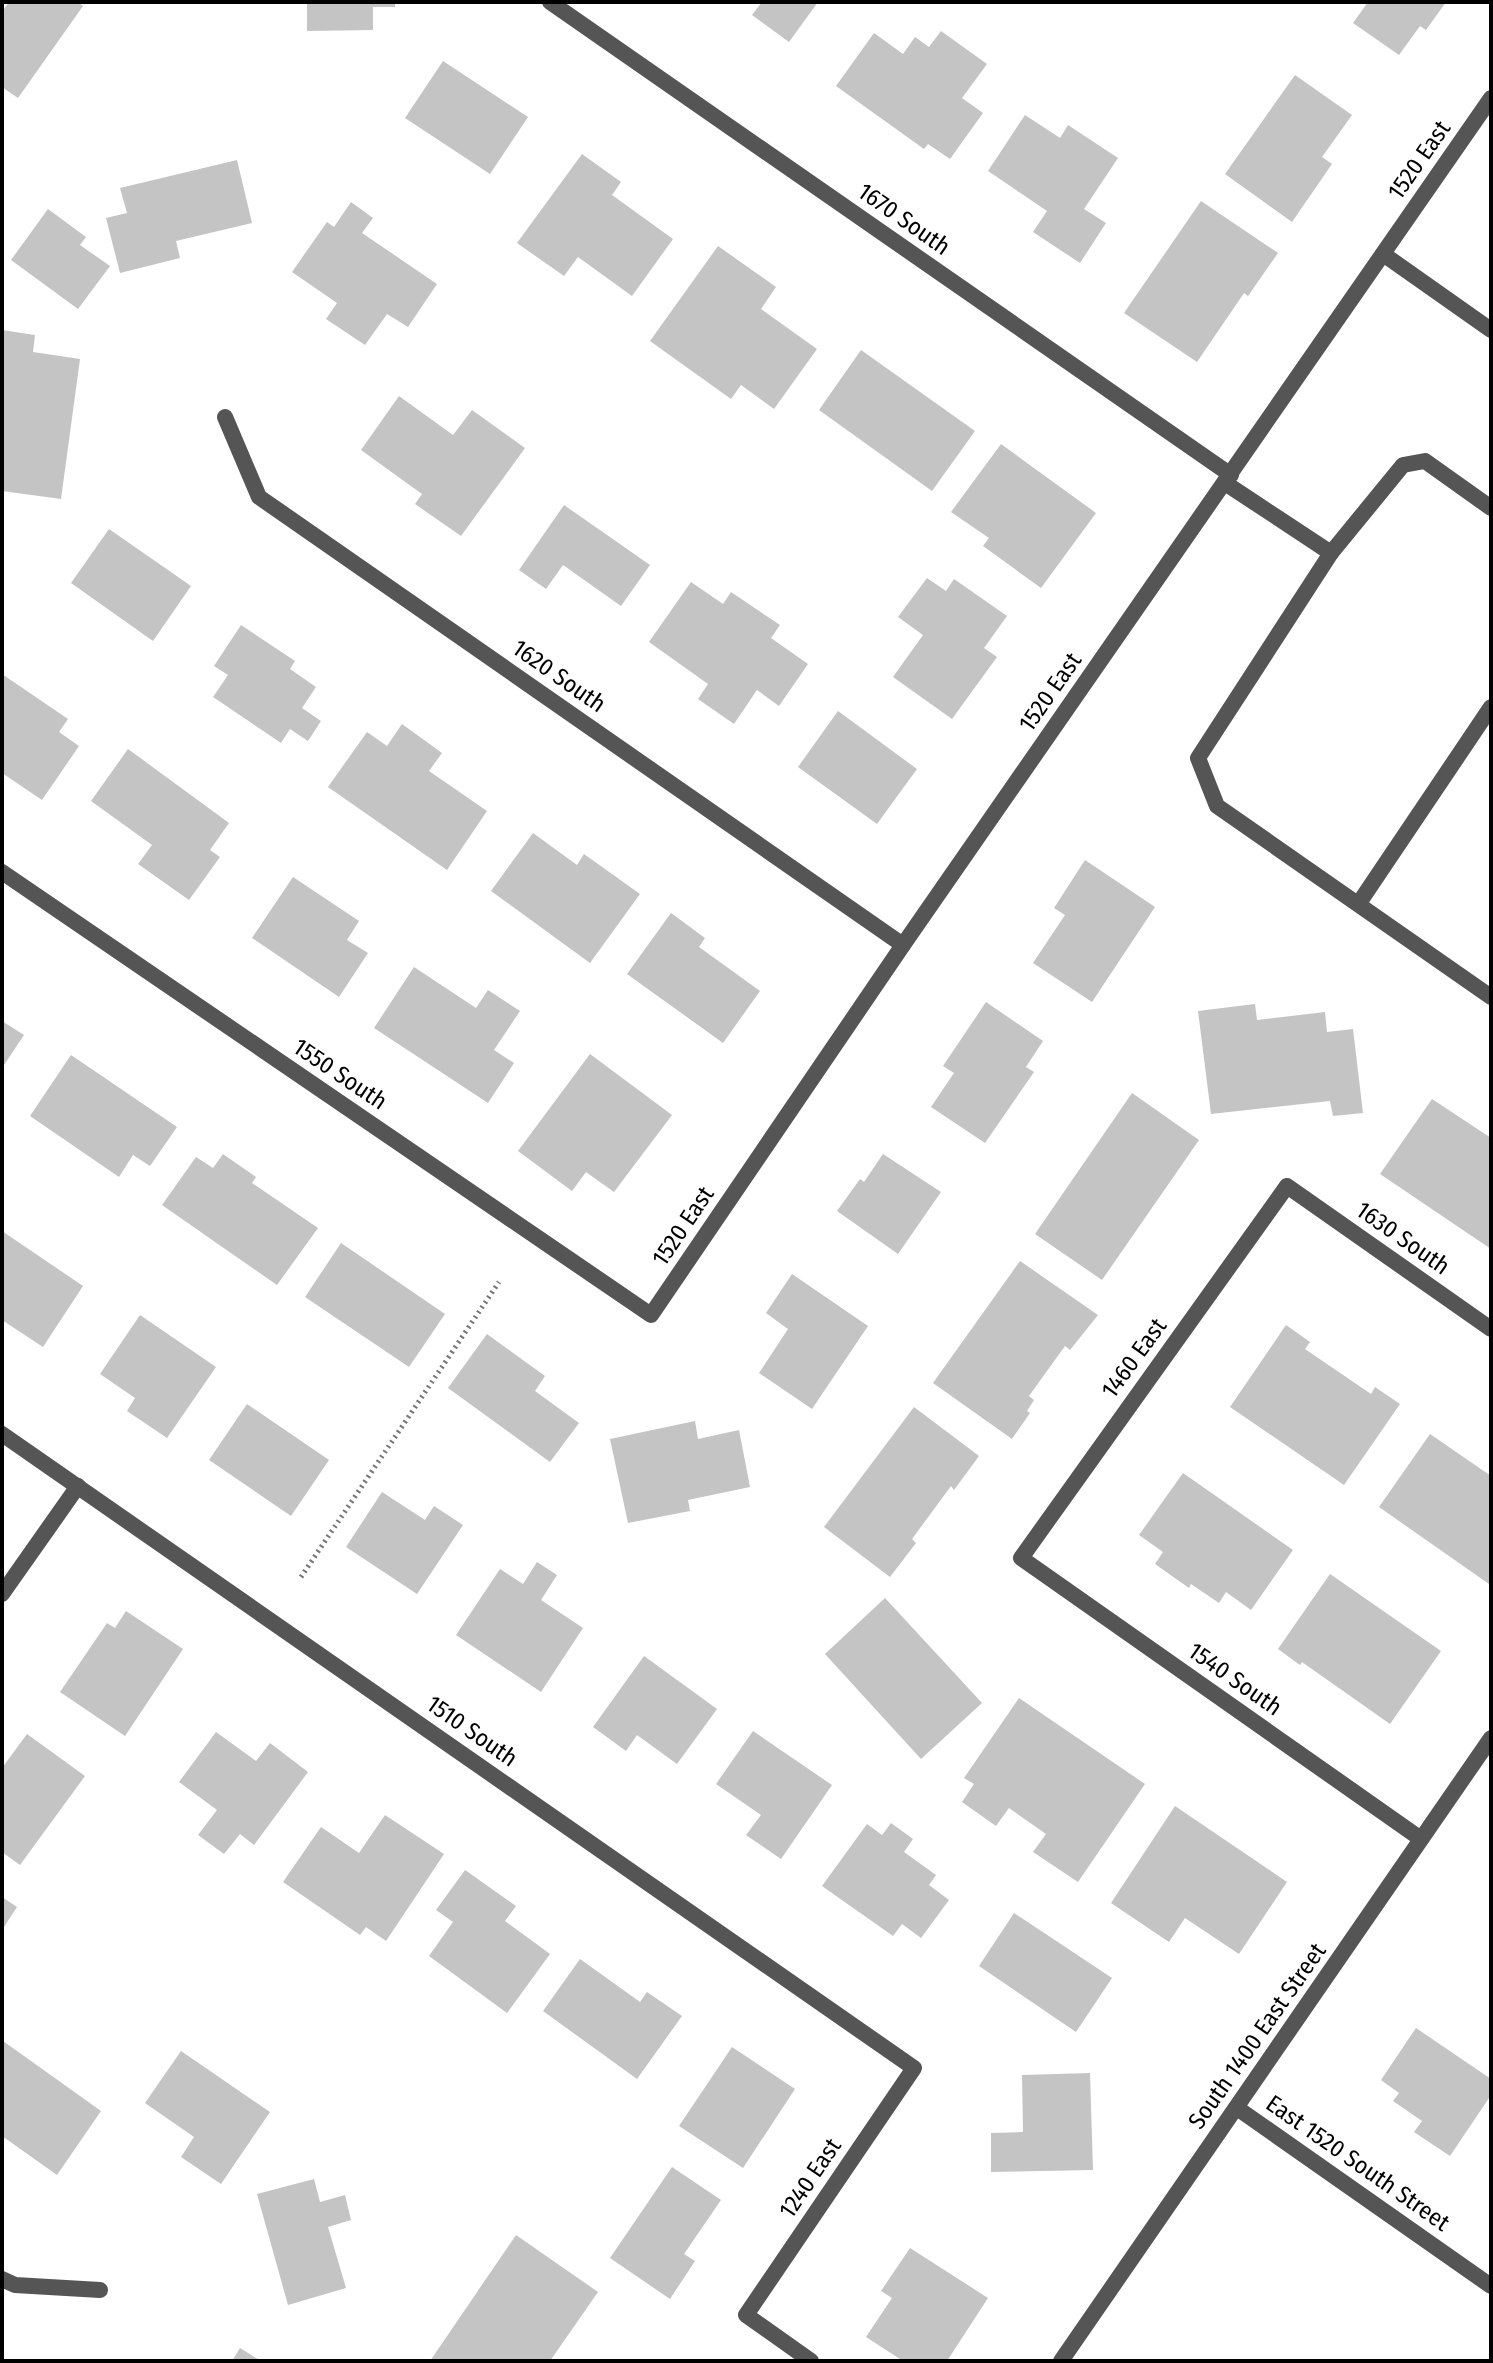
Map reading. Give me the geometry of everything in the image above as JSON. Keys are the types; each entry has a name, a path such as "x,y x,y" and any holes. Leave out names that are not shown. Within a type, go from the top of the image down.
{"street":[{"name":"1670 South","path":"550,2 1331,553"},
{"name":"1520 East","path":"651,1315 903,945 1491,98"},
{"path":"1383,254 1491,330"},
{"name":"1620 South","path":"225,417 259,497 903,945"},
{"path":"1491,508 1425,461 1403,465 1331,553 1198,758 1217,806 1491,997"},
{"path":"1359,903 1491,707"},
{"name":"1550 South","path":"2,872 651,1315"},
{"name":"1630 South","path":"1287,1186 1491,1329"},
{"name":"1460 East","path":"1021,1558 1287,1186"},
{"name":"1510 South","path":"2,1434 914,2068"},
{"path":"2,1594 78,1486"},
{"name":"1540 South","path":"1021,1558 1421,1839"},
{"name":"South 1400 East Street","path":"1061,2361 1491,1738"},
{"name":"1240 East","path":"811,2361 746,2315 914,2068"},
{"name":"East 1520 South Street","path":"1237,2108 1491,2286"},
{"path":"2,2279 15,2285 100,2290"}],"path":[{"path":"301,1577 499,1282"}],"building":[{"path":"9,2 77,2 83,6 18,98 2,87 2,12"},
{"path":"307,2 395,2 395,7 373,7 373,30 307,31"},
{"path":"762,2 818,2 789,42 752,15"},
{"path":"1368,2 1446,2 1426,30 1420,26 1399,55 1353,23"},
{"path":"941,31 987,64 962,98 983,113 950,159 928,144 924,149 836,86 874,33 903,54 915,37 929,47"},
{"path":"443,61 528,117 490,174 405,118"},
{"path":"1295,75 1352,115 1322,157 1332,164 1292,222 1225,174"},
{"path":"1025,115 1060,138 1068,125 1118,158 1084,209 1106,223 1080,263 1033,232 1047,211 988,171"},
{"path":"582,154 621,182 612,195 673,239 632,296 578,257 564,276 517,243"},
{"path":"237,160 252,223 176,241 180,258 120,273 106,218 127,213 120,188"},
{"path":"1201,201 1278,253 1248,296 1244,293 1197,362 1124,313"},
{"path":"351,202 373,218 362,233 437,284 408,327 387,314 365,345 326,319 337,303 292,272 327,222 334,227"},
{"path":"48,209 86,237 80,245 110,266 78,309 11,260"},
{"path":"718,246 776,287 761,309 817,349 774,409 741,385 731,399 650,341"},
{"path":"2,330 35,335 33,352 80,359 61,499 2,491"},
{"path":"861,350 975,431 932,491 819,410"},
{"path":"399,396 453,435 472,410 525,448 461,536 415,504 422,494 361,450"},
{"path":"1001,444 1096,513 1041,588 983,546 989,538 951,512"},
{"path":"564,505 650,565 621,606 563,565 546,589 519,570"},
{"path":"109,529 191,586 153,641 71,583"},
{"path":"927,578 946,591 954,579 1007,616 984,648 997,657 952,719 893,677 923,635 898,617"},
{"path":"691,582 723,604 731,592 780,625 771,638 808,664 779,706 757,690 734,724 698,699 708,684 649,642"},
{"path":"241,625 295,661 290,669 316,687 302,708 321,721 308,741 290,729 281,743 213,697 228,675 214,666"},
{"path":"2,674 68,719 59,732 79,746 42,800 2,773"},
{"path":"838,711 917,769 877,824 798,767"},
{"path":"402,724 442,753 429,771 487,811 447,870 328,787 367,732 387,746"},
{"path":"128,749 229,823 210,850 220,857 189,900 138,864 152,845 91,801"},
{"path":"533,833 577,865 584,854 640,894 590,963 491,891"},
{"path":"1085,860 1155,907 1092,1002 1033,963 1065,915 1054,908"},
{"path":"293,877 359,921 347,940 368,953 339,997 252,938"},
{"path":"671,913 705,938 699,947 760,991 723,1043 627,974"},
{"path":"414,967 476,1008 488,990 520,1011 494,1050 514,1063 488,1103 374,1028"},
{"path":"986,1002 1043,1041 1026,1067 1034,1072 985,1143 931,1107 954,1073 943,1066"},
{"path":"1255,1004 1257,1020 1325,1012 1327,1032 1353,1029 1363,1113 1333,1116 1330,1101 1211,1114 1198,1011"},
{"path":"2,1021 24,1035 2,1068"},
{"path":"590,1054 672,1115 614,1192 586,1172 572,1191 518,1151"},
{"path":"71,1055 177,1127 150,1166 133,1155 119,1177 30,1116"},
{"path":"1132,1093 1199,1140 1102,1280 1035,1234"},
{"path":"1432,1099 1491,1138 1491,1249 1380,1174"},
{"path":"223,1154 256,1177 252,1183 318,1228 277,1285 162,1205 196,1157 213,1168"},
{"path":"883,1154 941,1192 898,1254 837,1211 860,1179 864,1182"},
{"path":"2,1231 83,1286 43,1347 2,1320"},
{"path":"341,1243 445,1314 409,1367 305,1297"},
{"path":"1020,1261 1098,1315 1070,1350 1065,1346 1029,1396 1034,1400 1027,1411 1030,1413 1012,1439 933,1383"},
{"path":"792,1274 868,1326 812,1409 759,1373 788,1329 766,1313"},
{"path":"140,1315 216,1367 167,1438 127,1411 135,1398 100,1374"},
{"path":"1286,1325 1310,1342 1305,1349 1371,1394 1375,1387 1400,1404 1344,1485 1230,1407"},
{"path":"487,1334 545,1376 535,1391 579,1423 550,1462 448,1388"},
{"path":"247,1404 329,1460 291,1516 209,1460"},
{"path":"914,1407 979,1456 954,1490 951,1486 912,1539 916,1543 890,1577 824,1527"},
{"path":"695,1421 698,1439 739,1430 750,1487 688,1500 690,1511 628,1523 610,1439"},
{"path":"1430,1434 1491,1476 1489,1584 1379,1507"},
{"path":"1183,1473 1293,1550 1251,1610 1226,1592 1219,1603 1191,1584 1189,1588 1155,1564 1163,1552 1139,1535"},
{"path":"382,1492 425,1520 434,1506 463,1525 417,1594 346,1547"},
{"path":"537,1562 557,1575 541,1600 583,1628 541,1692 456,1635 500,1569 523,1584"},
{"path":"1330,1574 1441,1651 1390,1724 1302,1662 1300,1665 1278,1649"},
{"path":"885,1598 982,1703 921,1759 825,1654"},
{"path":"126,1611 183,1649 125,1736 60,1692 107,1623 115,1628"},
{"path":"644,1656 717,1709 677,1764 637,1735 626,1751 593,1727"},
{"path":"1019,1698 1145,1784 1078,1882 1033,1852 1046,1834 1009,1808 996,1826 962,1802 974,1784 964,1778"},
{"path":"753,1731 832,1785 781,1859 746,1835 761,1815 716,1784"},
{"path":"216,1732 256,1761 270,1743 308,1772 254,1845 240,1834 224,1854 198,1835 217,1810 179,1782"},
{"path":"27,1734 85,1776 20,1865 2,1852 2,1768"},
{"path":"1175,1806 1287,1882 1239,1954 1185,1918 1169,1942 1111,1903"},
{"path":"385,1815 444,1854 386,1941 366,1927 360,1935 283,1882 321,1827 359,1853"},
{"path":"891,1823 913,1839 904,1852 936,1875 929,1885 949,1900 921,1938 902,1924 893,1936 822,1886 867,1824 882,1835"},
{"path":"465,1870 516,1906 505,1921 550,1954 507,2013 429,1956 453,1922 436,1910"},
{"path":"2,1897 17,1907 2,1930"},
{"path":"1014,1913 1112,1978 1076,2032 979,1966"},
{"path":"580,1959 640,2002 647,1992 682,2016 637,2079 543,2011"},
{"path":"1416,2028 1491,2079 1491,2095 1450,2156 1414,2132 1422,2121 1393,2101 1399,2093 1381,2080"},
{"path":"3,2041 101,2111 57,2175 2,2136"},
{"path":"732,2047 795,2089 743,2168 679,2126"},
{"path":"181,2051 270,2112 221,2184 181,2157 194,2137 145,2103"},
{"path":"1090,2073 1093,2170 991,2172 991,2133 1023,2132 1022,2075"},
{"path":"672,2167 721,2200 684,2254 695,2261 670,2299 610,2258"},
{"path":"314,2179 320,2202 345,2195 351,2220 328,2227 346,2288 288,2305 257,2194"},
{"path":"516,2235 598,2292 550,2361 430,2361"},
{"path":"910,2248 988,2298 947,2361 903,2361 866,2337 892,2298 881,2291"},
{"path":"240,2348 261,2361 232,2361"}]}
